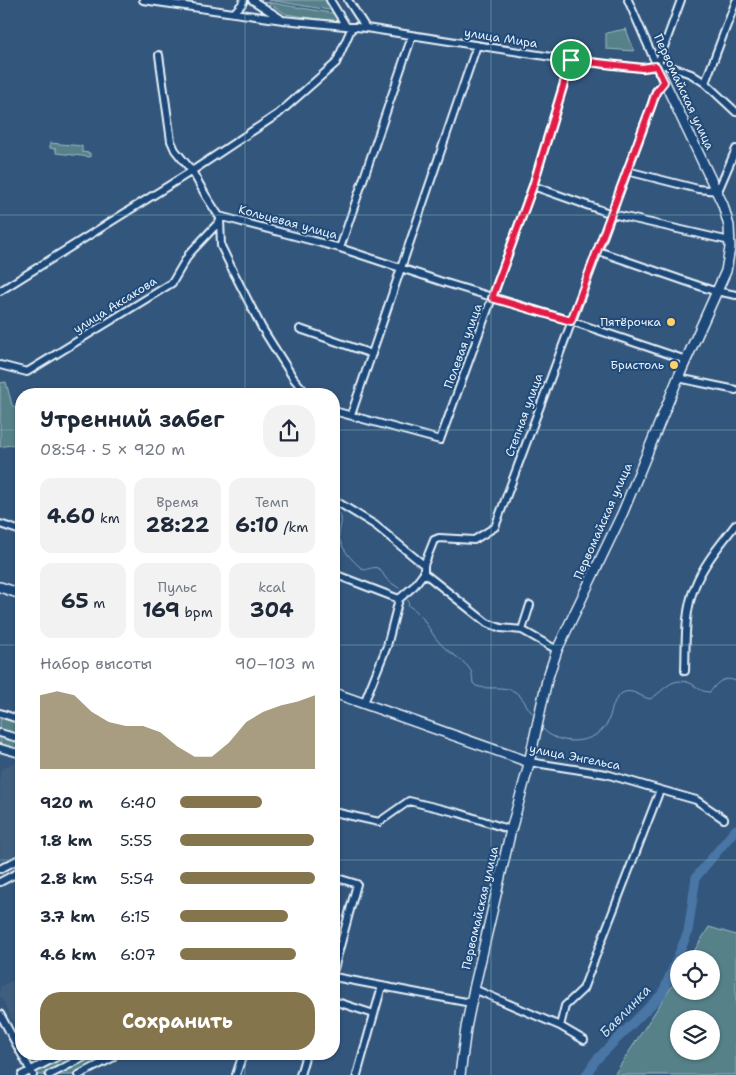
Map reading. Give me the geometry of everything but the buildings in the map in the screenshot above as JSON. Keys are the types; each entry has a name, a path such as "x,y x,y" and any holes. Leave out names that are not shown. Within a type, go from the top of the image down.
{"street":[{"name":"улица Мира","path":"143,0 283,20 366,28 571,60 642,68 666,66 691,74 705,83"},
{"path":"234,13 244,0"},
{"path":"252,0 283,20"},
{"path":"0,291 192,172 278,114 336,63 349,27 330,0"},
{"path":"348,0 366,28"},
{"name":"Первомайская улица","path":"460,1075 466,1028 474,989 529,762 541,704 557,650 623,512 678,378 718,292 732,246 726,214 718,191 656,66 628,0"},
{"path":"631,8 633,0"},
{"path":"656,66 682,0"},
{"path":"736,1 705,83 736,112"},
{"path":"340,248 412,36"},
{"path":"340,412 351,415 477,45"},
{"path":"159,55 171,141 220,218"},
{"name":"Полевая улица","path":"351,415 440,440 533,186 571,60"},
{"name":"Степная улица","path":"424,573 424,564 434,540 439,538 474,540 495,527 656,92 664,82"},
{"path":"628,170 698,189 718,191 736,149"},
{"path":"533,186 612,214 732,246"},
{"name":"Кольцевая улица","path":"302,388 294,379 262,328 221,246 220,218 340,248 492,298 571,321 686,360"},
{"name":"улица Аксакова","path":"0,365 27,372 172,283 189,254 220,218"},
{"path":"598,251 718,292 736,295"},
{"path":"300,329 372,354"},
{"path":"678,378 736,390"},
{"path":"340,504 375,525 424,564"},
{"path":"0,524 15,529"},
{"path":"685,671 688,615 695,587 712,557 736,524"},
{"path":"364,703 387,646 399,600 424,573 487,623 501,628 522,630 557,650"},
{"path":"340,576 399,600"},
{"path":"0,587 15,592"},
{"path":"522,630 530,605"},
{"name":"улица Энгельса","path":"340,695 529,762 606,774 696,800 724,819"},
{"path":"0,713 15,718"},
{"path":"0,732 15,737"},
{"path":"0,748 15,752"},
{"path":"560,1026 565,1006 583,989 660,790"},
{"path":"340,813 379,822 409,801 459,813 511,830"},
{"path":"0,869 15,861"},
{"path":"0,882 15,874"},
{"path":"340,879 357,884 340,947"},
{"path":"340,978 471,1003"},
{"path":"357,1075 382,986"},
{"path":"474,989 560,1026 584,1040"},
{"path":"340,1002 374,1014"},
{"path":"0,1014 15,1043"},
{"path":"24,1060 31,1073"},
{"path":"22,1075 31,1073 52,1060"},
{"path":"49,1075 78,1060"},
{"path":"80,1075 108,1060"},
{"path":"236,1075 241,1060"},
{"path":"300,1075 304,1060"}],"shaded area":[{"path":"15,762 15,854 0,863 0,770"},
{"path":"15,979 15,1024 0,995 0,987"}],"green space":[{"path":"269,0 329,0 335,11"},
{"path":"267,2 337,14 339,18 337,22 286,14"},
{"path":"626,29 634,51 606,49 606,33"},
{"path":"50,143 82,146 82,152 90,153 90,157 56,153 56,149 50,148"},
{"path":"6,382 12,405 15,407 15,444 0,447 0,383"},
{"path":"0,713 15,718 15,752 0,748"},
{"path":"709,927 736,935 736,1075 614,1075 670,989 670,1000 720,1000 720,950 695,950"},
{"path":"51,1060 103,1060 79,1075 22,1075"}],"waterway":[{"path":"340,514 340,528"},
{"path":"340,539 344,549 364,570 379,569 388,580 399,588"},
{"path":"408,600 409,606 419,614 439,642 469,668 472,673 473,683 476,686 505,688 515,692 522,698 532,713"},
{"path":"543,729 549,735 557,738 575,741 584,740 600,732 606,725 615,701 625,692 632,692 650,699 668,685 679,681 685,681 702,691 710,692 721,681 728,679 736,681"},
{"name":"Бавлинка","path":"586,1075 596,1060 662,994 688,932 696,877 736,829"}],"place":[{"name":"Пятёрочка","path":"671,322"},
{"name":"Бристоль","path":"674,365"}],"route":[{"path":"571,60 642,68 656,66 664,82 656,92 571,321 492,298 533,186 571,60"}]}
